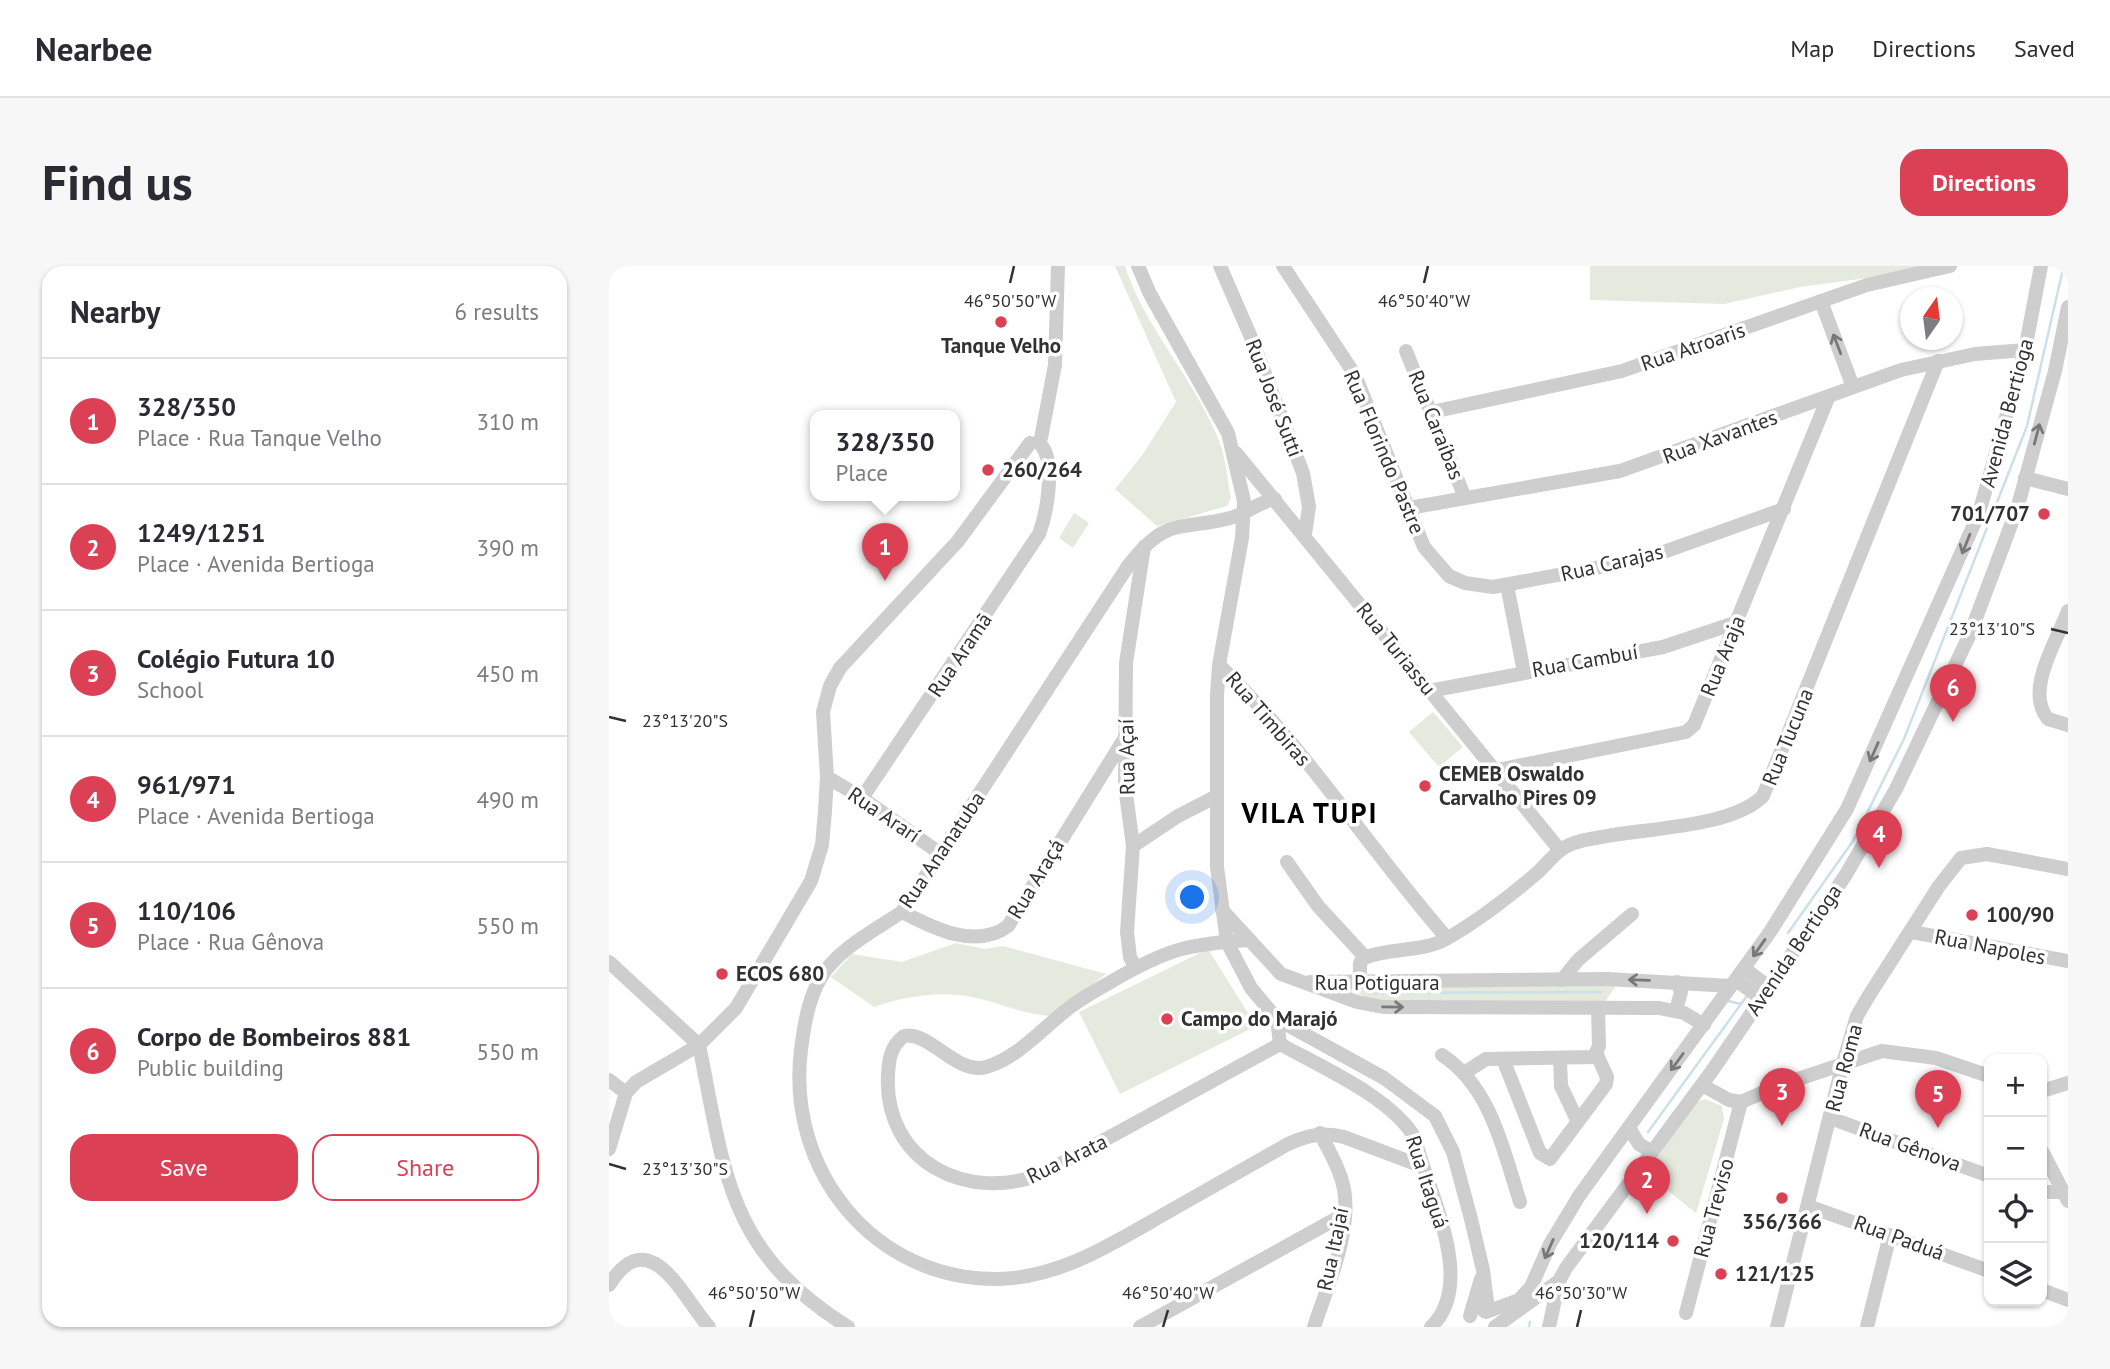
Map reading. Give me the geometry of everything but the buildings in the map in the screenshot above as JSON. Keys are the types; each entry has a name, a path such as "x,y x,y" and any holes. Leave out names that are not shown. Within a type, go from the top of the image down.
{"street":[{"path":"1036,442 1048,364 1052,266"},
{"path":"609,1149 626,1093 636,1082 699,1045 721,1025 749,990 811,881 822,845 827,777 823,712 830,686 839,668 958,541 1036,442 1055,365 1058,266"},
{"path":"1138,266 1150,294 1220,415 1233,449 1245,513 1219,665 1217,796 1221,908 1227,942 1251,988 1277,1019 1384,1078 1435,1116 1453,1152 1483,1270 1487,1302 1476,1320"},
{"name":"Rua José Sutti","path":"1220,266 1250,335 1303,473 1309,508 1305,534"},
{"name":"Rua Florindo Pastre","path":"1283,266 1355,375 1424,547 1440,568"},
{"name":"Rua Atroaris","path":"1432,412 1622,371 1867,285 1950,266"},
{"name":"Avenida Bertioga","path":"1476,1320 1519,1300 1537,1277 1563,1220 1737,978 1847,809 1979,513 2025,350 2041,266"},
{"path":"1821,302 1853,387"},
{"name":"Avenida Bertioga","path":"1549,1327 1559,1281 1766,993 1856,858 1913,757 1970,634 2017,509 2068,307"},
{"path":"2063,332 2068,353"},
{"name":"Rua Xavantes","path":"1409,508 1620,471 1853,387 1938,361 2025,350"},
{"name":"Rua Caraíbas","path":"1406,351 1465,498"},
{"name":"Rua Tucuna","path":"1365,957 1418,948 1447,938 1535,874 1559,849 1584,840 1725,816 1754,805 1763,796 1938,361"},
{"name":"Rua Araja","path":"1497,770 1686,732 1697,720 1828,398"},
{"name":"Rua Aramã","path":"862,798 1030,551 1044,522 1049,460 1036,442"},
{"name":"Rua Turiassu","path":"1233,449 1305,534 1559,849"},
{"path":"2025,478 2068,489"},
{"name":"Rua Ananatuba","path":"1275,499 1245,513 1173,528 1155,535 1144,546 902,912 846,952 821,977 805,1024 798,1096 814,1160 843,1206 887,1247 911,1260 969,1276 998,1279 1052,1271 1090,1255 1288,1144 1320,1133"},
{"name":"Rua Carajas","path":"1440,568 1465,583 1507,586 1644,559 1784,509"},
{"name":"Rua Açaí","path":"1135,967 1130,957 1127,932 1133,846 1125,786 1126,663 1144,546"},
{"path":"1507,586 1524,672"},
{"path":"2068,611 2043,677 2038,699 2048,719 2068,725"},
{"name":"Rua Cambuí","path":"1429,691 1663,647 1738,622"},
{"name":"Rua Timbiras","path":"1219,665 1278,728 1405,891 1447,938"},
{"name":"Rua Araçá","path":"902,912 971,938 995,935 1008,926 1126,736"},
{"name":"Rua Ararí","path":"827,777 862,798 941,854"},
{"path":"1095,783 1110,780 1125,786"},
{"path":"1133,846 1178,816 1217,796"},
{"name":"Rua Roma","path":"1777,1327 1857,1016 1946,876 1968,855 1987,854 2068,869"},
{"path":"1287,862 1318,906 1365,957 1360,963 1360,980"},
{"path":"1221,908 1271,966 1304,982"},
{"path":"1562,980 1579,960 1632,914"},
{"name":"Rua Napoles","path":"1912,932 2068,961"},
{"name":"Rua Arata","path":"1250,940 1171,950 1135,967 1092,992 1014,1053 990,1066 967,1066 911,1035 899,1040 890,1059 891,1104 898,1126 920,1157 939,1172 959,1180 984,1185 1023,1182 1163,1110 1280,1044"},
{"path":"609,962 699,1045 728,1184 751,1233 786,1281 848,1327"},
{"path":"1737,978 1766,993"},
{"name":"Rua Potiguara","path":"1304,982 1677,982 1737,978"},
{"name":"Rua Potiguara","path":"1304,982 1357,1002 1383,1007 1676,1010 1704,1025"},
{"path":"1676,1010 1681,992 1677,982"},
{"path":"1503,1059 1544,1158 1554,1157 1577,1120 1608,1080 1597,1055 1598,1008"},
{"path":"1277,1019 1280,1044"},
{"name":"Rua Itaguá","path":"1280,1044 1398,1116 1415,1138 1421,1166 1445,1236 1451,1273 1450,1292 1441,1317 1431,1327"},
{"path":"1702,1085 1730,1100 1741,1102 1882,1051 1936,1058 1984,1074"},
{"path":"1442,1055 1464,1073 1491,1116 1520,1202"},
{"path":"1464,1073 1482,1060 1590,1059 1597,1055"},
{"path":"1560,1059 1561,1086 1577,1120"},
{"path":"609,1080 626,1093"},
{"path":"2047,1089 2068,1083"},
{"name":"Rua Treviso","path":"1686,1313 1741,1102"},
{"name":"Rua Gênova","path":"1830,1118 1984,1174"},
{"path":"1629,1128 1639,1144 1652,1152"},
{"path":"1320,1133 1344,1137 1421,1166"},
{"name":"Rua Itajaí","path":"1314,1327 1338,1246 1343,1215 1341,1178 1320,1133"},
{"path":"2047,1161 2066,1197"},
{"path":"2047,1193 2066,1197"},
{"name":"Rua Paduá","path":"1808,1206 1984,1269"},
{"path":"1140,1327 1343,1215"},
{"path":"1872,1326 1890,1235"},
{"path":"609,1285 614,1276 633,1263 640,1260 657,1263 673,1278 709,1327"},
{"path":"1495,1327 1559,1281"},
{"path":"2047,1292 2068,1300"}],"shaded area":[{"path":"1115,266 1125,266 1157,333 1209,418 1225,462 1231,498 1227,506 1157,526 1115,489 1143,454 1176,402"},
{"path":"1590,266 1957,266 1800,287 1724,304 1590,300"},
{"path":"1074,513 1089,523 1073,548 1059,538"},
{"path":"1433,712 1463,747 1439,767 1409,732"},
{"path":"956,943 984,949 1003,946 1106,974 1051,1016 951,994 912,997 874,1007 831,977 852,954 902,962"},
{"name":"Campo do Marajó","path":"1208,949 1256,1026 1120,1094 1079,1012"},
{"path":"1618,983 1604,1003 1381,1002 1340,988"},
{"path":"1705,1099 1722,1106 1724,1119 1696,1213 1646,1173 1696,1102"}],"waterway":[{"path":"1788,933 1853,841 1904,739 2027,426 2063,269"},
{"path":"1370,993 1601,992"},
{"path":"1648,1132 1749,993"},
{"path":"1728,1001 1741,1004"},
{"path":"1529,1327 1530,1322"}],"place":[{"name":"Tanque Velho","path":"1001,322"},
{"name":"260/264","path":"988,470"},
{"name":"701/707","path":"2044,514"},
{"name":"328/350","path":"885,581"},
{"name":"Corpo de Bombeiros 881","path":"1953,722"},
{"name":"CEMEB Oswaldo Carvalho Pires 09","path":"1425,786"},
{"name":"961/971","path":"1879,868"},
{"name":"100/90","path":"1972,915"},
{"name":"ECOS 680","path":"722,974"},
{"name":"Campo do Marajó","path":"1167,1019"},
{"name":"Colégio Futura 10","path":"1782,1126"},
{"name":"110/106","path":"1938,1128"},
{"name":"356/366","path":"1782,1198"},
{"name":"1249/1251","path":"1647,1214"},
{"name":"120/114","path":"1673,1241"},
{"name":"121/125","path":"1721,1274"}],"district":[{"name":"VILA TUPI","path":"1310,813"}]}
